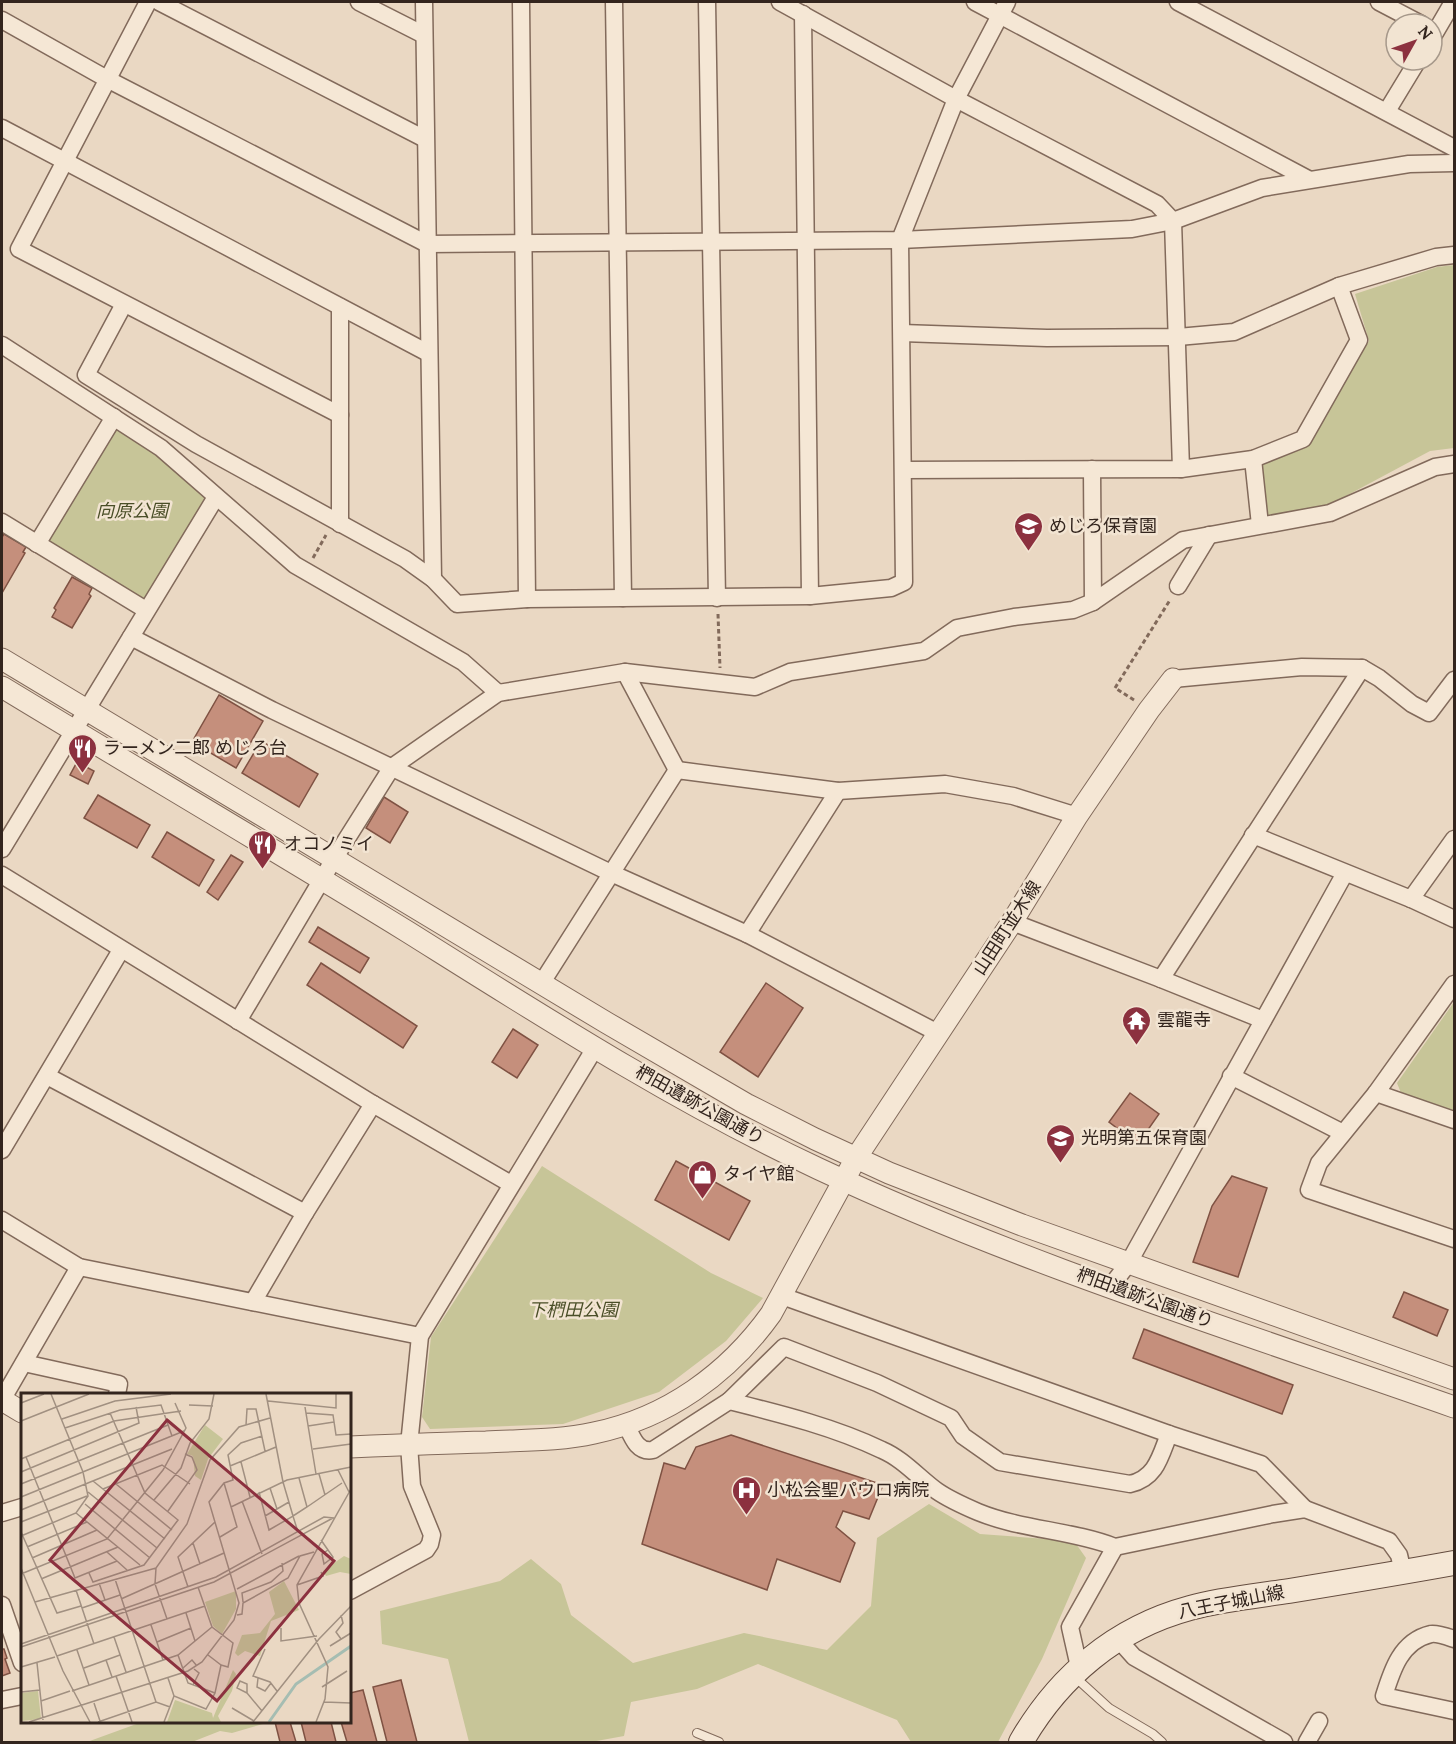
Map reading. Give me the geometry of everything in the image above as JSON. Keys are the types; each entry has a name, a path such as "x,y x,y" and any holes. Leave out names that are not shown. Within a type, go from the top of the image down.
{"main road":[{"name":"八王子城山線","path":"1021,1743 1035,1719 1076,1671 1118,1639 1163,1617 1191,1608 1455,1563"}],"street":[{"path":"148,2 19,249 340,415"},
{"path":"159,2 425,139"},
{"path":"359,2 424,35"},
{"path":"424,2 433,579"},
{"path":"521,2 527,599"},
{"path":"614,2 623,598"},
{"path":"707,2 717,598"},
{"path":"780,2 956,99 1157,204 1173,221 1181,469"},
{"path":"975,2 1004,9 1308,179"},
{"path":"1178,2 1455,148"},
{"path":"1379,2 1397,12"},
{"path":"124,304 86,375 196,444 405,559 433,579 457,604 527,599 810,596 891,588 904,582 900,240 956,99 1004,9"},
{"path":"803,14 810,596"},
{"path":"2,20 107,79 427,244 900,240 1132,229 1173,221 1262,188 1409,165 1455,163"},
{"path":"1387,111 1411,72"},
{"path":"2,128 428,353"},
{"path":"902,333 1047,338 1178,337 1234,332 1340,286 1436,257 1455,255"},
{"path":"904,470 1181,469 1253,459 1303,438 1359,340 1340,286"},
{"path":"338,522 340,307"},
{"path":"2,345 161,447 295,565 463,662 498,693"},
{"path":"36,544 114,417"},
{"path":"1253,459 1260,525"},
{"path":"238,1021 334,859 392,767 498,693 626,672 755,687 790,672 924,651 957,628 1014,617 1073,610 1093,602 1183,540 1330,513 1436,467 1455,464"},
{"path":"1092,469 1093,602"},
{"path":"2,849 216,497"},
{"path":"2,522 146,610"},
{"path":"1178,586 1209,535"},
{"path":"131,637 273,710 610,873 747,934 938,1033"},
{"name":"椚田遺跡公園通り","path":"2,659 541,984 746,1104 856,1158 1011,1221 1128,1264 1452,1373"},
{"path":"1173,679 1302,667 1362,668 1379,678 1412,704 1429,713 1455,680"},
{"path":"1161,979 1362,668"},
{"path":"626,672 677,770"},
{"name":"山田町並木線","path":"351,1447 563,1438 594,1433 626,1425 674,1403 721,1371 754,1337 782,1296 842,1180 1012,922 1077,816 1149,710 1173,679"},
{"name":"椚田遺跡公園通り","path":"2,687 595,1048 710,1113 842,1180 979,1239 1455,1407"},
{"path":"677,770 838,791 945,784 1013,796 1077,816"},
{"path":"541,984 677,770"},
{"path":"747,934 838,791"},
{"path":"1253,835 1412,899 1455,919"},
{"path":"1412,899 1455,839"},
{"path":"1110,1286 1128,1264 1345,873"},
{"path":"2,875 373,1104 511,1184"},
{"path":"1012,922 1263,1020"},
{"path":"2,1150 121,950"},
{"path":"1455,984 1376,1093 1319,1163 1309,1190 1455,1239"},
{"path":"351,1590 426,1550 430,1544 432,1535 412,1486 409,1445 420,1336 595,1048"},
{"path":"47,1076 305,1213"},
{"path":"1231,1076 1343,1133"},
{"path":"1376,1093 1455,1120"},
{"path":"254,1302 305,1213 373,1104"},
{"path":"2,1220 79,1267 420,1336"},
{"path":"21,1411 2,1400 79,1267"},
{"path":"782,1296 1169,1434 1261,1464 1305,1509 1389,1541 1399,1555 1402,1572"},
{"path":"626,1425 640,1449 653,1450 729,1401 784,1347 877,1383 951,1418 963,1436 1000,1462 1130,1484 1142,1481 1155,1468 1169,1434"},
{"path":"24,1363 119,1384 117,1393"},
{"path":"729,1401 804,1420 883,1450 938,1491 980,1513 1047,1531 1095,1539 1115,1547 1305,1509"},
{"path":"2,1513 21,1507"},
{"path":"1076,1671 1070,1627 1115,1547"},
{"path":"2,1605 21,1660"},
{"path":"1455,1639 1432,1634 1406,1647 1391,1673 1384,1696 1455,1711"},
{"path":"1118,1639 1134,1657 1284,1743"},
{"path":"2,1700 21,1696"},
{"path":"1307,1743 1318,1721"}],"lane":[{"path":"1076,1671 1109,1708 1153,1734 1162,1743"},
{"path":"697,1733 719,1743"}],"path":[{"path":"306,571 338,522"},
{"path":"1149,710 1115,688 1178,586"},
{"path":"717,598 720,682"}],"green space":[{"path":"1454,265 1454,448 1430,451 1331,504 1266,518 1260,461 1308,443 1369,341 1355,294 1437,267"},
{"name":"向原公園","path":"114,417 216,497 146,610 37,544"},
{"path":"1454,1002 1454,1112 1401,1093 1397,1083"},
{"name":"下椚田公園","path":"542,1166 711,1273 763,1298 726,1341 659,1392 563,1424 430,1429 422,1417 431,1337"},
{"path":"929,1504 980,1534 1074,1541 1086,1558 1042,1659 998,1742 911,1742 897,1720 758,1664 697,1689 631,1702 624,1736 591,1742 469,1742 448,1659 382,1644 380,1611 500,1581 531,1559 561,1584 571,1615 633,1663 744,1633 827,1650 871,1606 877,1538"},
{"path":"139,1723 264,1723 232,1733 220,1731 192,1742 87,1742"}],"building":[{"path":"4,534 26,547 23,552 25,553 2,593 2,537"},
{"path":"72,577 92,588 89,594 91,596 72,628 52,617 56,610 54,608"},
{"path":"219,695 263,721 236,768 192,742"},
{"path":"261,741 318,774 299,807 242,773"},
{"name":"ラーメン二郎 めじろ台","path":"77,762 94,771 88,784 70,775"},
{"path":"98,795 150,825 137,848 84,818"},
{"path":"384,797 408,812 390,843 366,828"},
{"path":"167,832 214,860 199,886 152,857"},
{"path":"231,855 243,862 218,900 207,892"},
{"path":"318,927 369,958 360,973 309,942"},
{"path":"321,963 417,1026 403,1048 307,985"},
{"path":"766,983 803,1008 758,1077 720,1052"},
{"path":"513,1029 538,1045 517,1078 492,1062"},
{"path":"1130,1093 1159,1114 1138,1144 1109,1122"},
{"path":"676,1161 750,1201 729,1240 655,1200"},
{"path":"1232,1176 1267,1188 1238,1277 1193,1262 1212,1206"},
{"path":"1404,1292 1448,1310 1437,1336 1393,1317"},
{"path":"1144,1329 1293,1385 1282,1414 1133,1358"},
{"name":"小松会聖パウロ病院","path":"731,1435 883,1485 869,1519 843,1511 836,1527 855,1543 840,1582 777,1559 767,1590 642,1544 664,1463 685,1469 696,1447"},
{"path":"2,1649 7,1658 5,1659 10,1673 2,1676"},
{"path":"401,1680 417,1742 387,1742 373,1687"},
{"path":"363,1690 377,1742 347,1742 341,1723 351,1723 351,1693"},
{"path":"275,1723 290,1723 296,1742 280,1742"},
{"path":"301,1723 331,1723 336,1742 306,1742"}],"place":[{"name":"めじろ保育園","path":"1028,552"},
{"name":"ラーメン二郎 めじろ台","path":"82,774"},
{"name":"オコノミイ","path":"263,870"},
{"name":"雲龍寺","path":"1136,1046"},
{"name":"光明第五保育園","path":"1060,1164"},
{"name":"タイヤ館","path":"702,1200"},
{"name":"小松会聖パウロ病院","path":"746,1516"}]}
